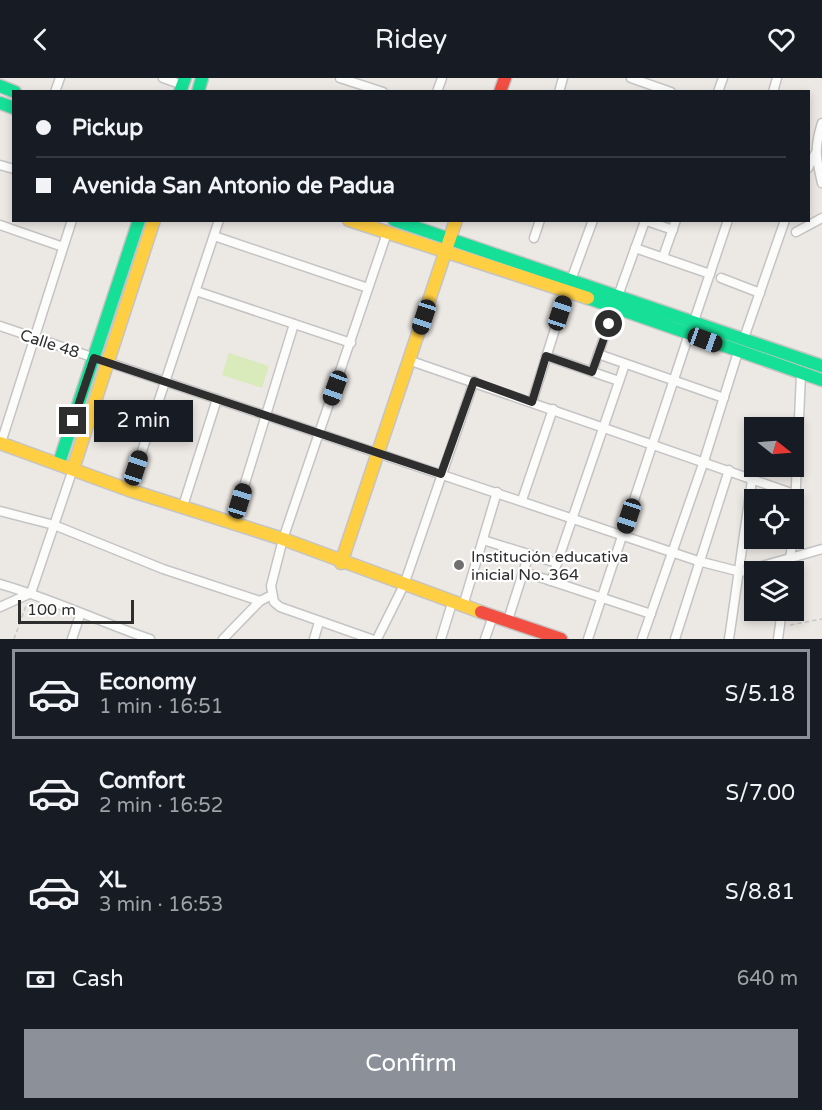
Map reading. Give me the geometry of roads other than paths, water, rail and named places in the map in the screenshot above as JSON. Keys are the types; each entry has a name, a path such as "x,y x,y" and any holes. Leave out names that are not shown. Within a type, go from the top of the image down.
{"street":[{"path":"163,78 183,85"},
{"path":"340,78 358,88"},
{"path":"631,78 666,90"},
{"path":"822,123 815,143 815,154 822,183"},
{"path":"810,164 815,154"},
{"path":"796,232 822,218"},
{"path":"71,222 0,443 129,489 283,539 341,563 561,639"},
{"path":"59,463 139,222"},
{"path":"129,489 218,222"},
{"path":"356,222 387,233 447,245"},
{"path":"398,222 447,245 569,286 618,296 822,366"},
{"path":"341,563 411,361 455,222"},
{"path":"534,238 539,222"},
{"path":"532,402 592,222"},
{"path":"618,296 643,222"},
{"path":"650,222 673,230"},
{"path":"663,257 675,222"},
{"path":"694,321 727,222"},
{"path":"744,338 783,222"},
{"path":"0,607 31,593 154,223"},
{"path":"0,225 63,247"},
{"path":"371,639 280,607 272,595 271,586 283,539 318,432 351,343 387,233"},
{"path":"214,236 368,288"},
{"path":"635,248 710,274"},
{"path":"721,278 760,293"},
{"path":"117,286 131,291"},
{"path":"569,286 614,309 822,380"},
{"path":"196,291 351,343"},
{"path":"592,372 614,309"},
{"path":"233,522 294,324"},
{"name":"Calle 48","path":"0,326 698,561 741,572"},
{"path":"588,639 689,334"},
{"path":"642,639 704,461 738,352"},
{"path":"598,354 724,398"},
{"path":"546,356 619,381"},
{"path":"411,361 653,443 778,489"},
{"path":"551,581 625,364"},
{"path":"796,489 801,374"},
{"path":"377,639 404,585 474,381"},
{"path":"183,506 217,399"},
{"path":"522,500 553,409"},
{"path":"675,639 698,561 729,470"},
{"path":"729,639 741,572 752,480"},
{"path":"441,639 458,605 483,540 496,492"},
{"path":"0,511 54,525 163,569 260,602"},
{"path":"483,540 557,563"},
{"path":"790,559 791,549"},
{"path":"741,572 822,549"},
{"path":"508,620 530,554"},
{"path":"524,572 651,614"},
{"path":"0,584 31,593 80,615 150,639"},
{"path":"223,639 260,602 272,595"},
{"path":"72,639 80,615"},
{"path":"485,639 493,616"},
{"path":"778,639 781,621"},
{"path":"314,639 319,622"}],"place":[{"name":"Institución educativa inicial No. 364","path":"459,565"}]}
